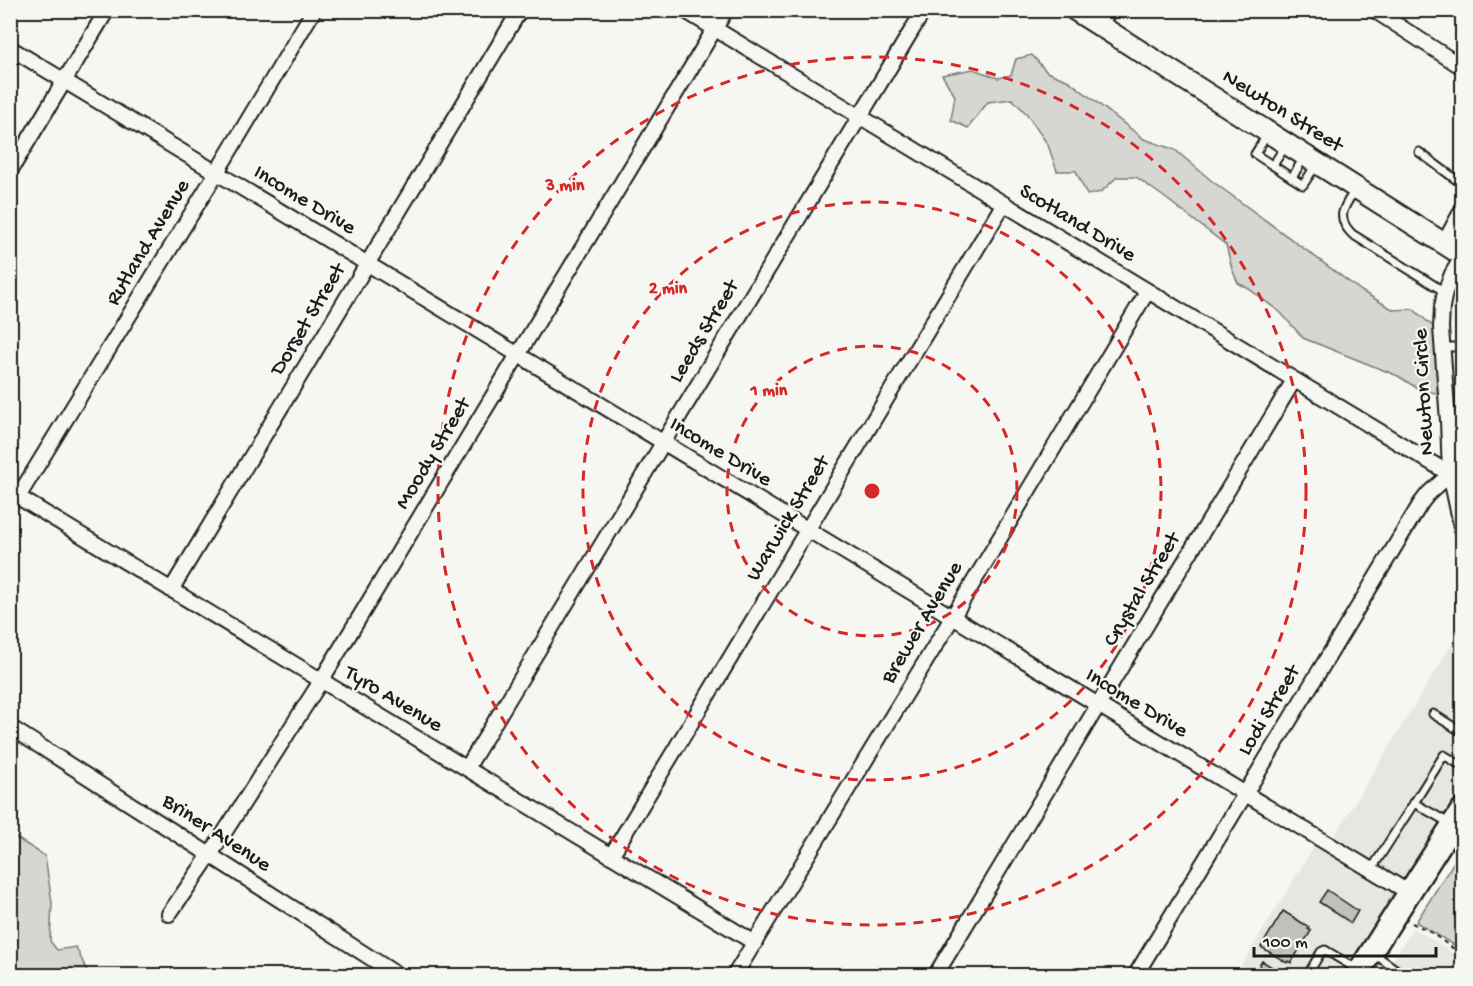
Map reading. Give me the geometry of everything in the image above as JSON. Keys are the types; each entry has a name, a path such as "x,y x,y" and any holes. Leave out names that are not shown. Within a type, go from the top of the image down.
{"main road":[{"path":"1357,973 1457,818"}],"street":[{"path":"10,171 107,10"},
{"name":"Rutland Avenue","path":"14,495 217,172 314,10"},
{"name":"Dorset Street","path":"171,590 520,10"},
{"name":"Scotland Drive","path":"684,10 1450,474"},
{"name":"Moody Street","path":"169,914 210,855 321,681 726,10"},
{"name":"Leeds Street","path":"467,768 924,10"},
{"name":"Newton Street","path":"1075,10 1104,18 1268,132 1462,256"},
{"path":"1374,10 1462,67"},
{"name":"Income Drive","path":"10,48 1408,892"},
{"name":"Warwick Street","path":"611,856 1004,205"},
{"path":"1444,243 1462,210"},
{"name":"Newton Circle","path":"1462,256 1452,274 1442,307 1442,347 1450,474 1462,528"},
{"name":"Brewer Avenue","path":"734,975 1148,292"},
{"name":"Crystal Street","path":"935,975 1294,380"},
{"name":"Lodi Street","path":"1135,975 1421,503 1450,474"},
{"name":"Tyro Avenue","path":"14,495 755,943"},
{"name":"Briner Avenue","path":"10,727 399,975"}],"lane":[{"path":"1268,132 1255,154 1303,185 1311,159"},
{"path":"1273,165 1287,144"},
{"path":"1419,152 1462,184"},
{"path":"1292,178 1311,159"},
{"path":"1356,188 1342,216 1346,228 1445,292"},
{"path":"1442,347 1462,347"},
{"path":"1433,714 1462,732"},
{"path":"1371,870 1444,755 1462,766"},
{"path":"1414,803 1457,818"},
{"path":"1307,975 1321,952 1325,950 1357,973"},
{"path":"1371,952 1406,975"}],"path":[{"path":"1412,923 1429,931 1462,953"}],"shaded area":[{"path":"1032,55 1047,72 1069,81 1144,139 1175,150 1212,181 1363,292 1394,310 1413,309 1435,328 1441,394 1420,390 1398,376 1303,338 1281,313 1238,283 1226,245 1136,177 1117,177 1101,192 1087,195 1076,171 1057,171 1048,145 1026,113 1012,99 988,102 968,128 951,120 955,96 942,75 973,69 998,78 1011,75 1016,59"},
{"path":"1462,628 1462,810 1356,975 1235,976 1319,839 1332,846 1335,835"},
{"path":"10,834 45,856 52,903 50,941 57,950 76,947 87,971 92,975 11,975"},
{"path":"1462,849 1462,950 1416,922"},
{"path":"1413,928 1462,958 1462,975 1383,976"}],"building":[{"path":"1327,890 1358,911 1351,923 1319,902"},
{"path":"1283,911 1309,927 1311,931 1291,963 1288,961 1287,963 1261,947"},
{"path":"1262,961 1285,975 1285,976 1253,976"}]}
